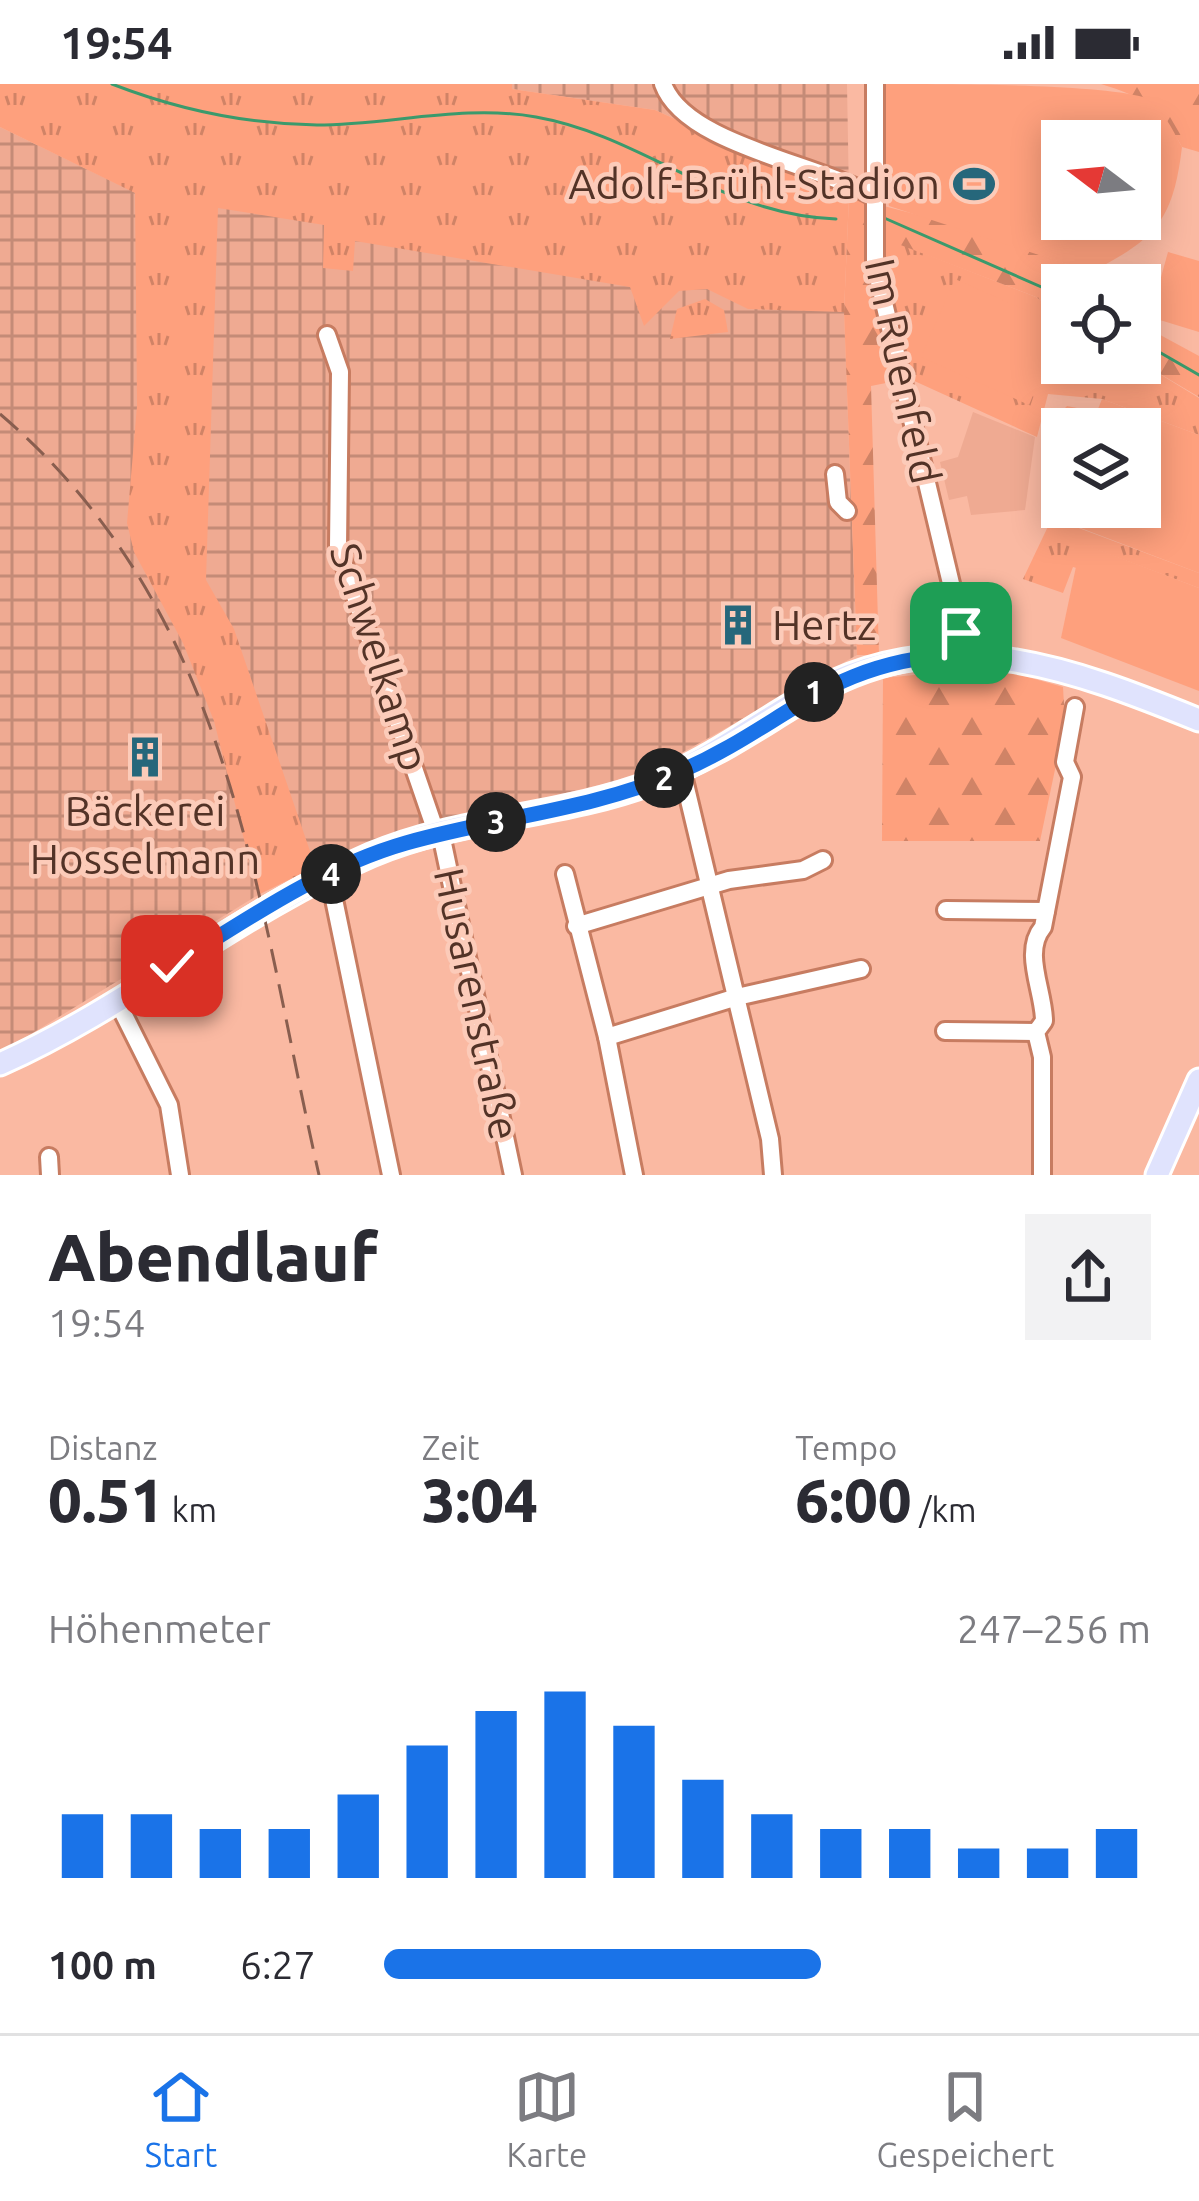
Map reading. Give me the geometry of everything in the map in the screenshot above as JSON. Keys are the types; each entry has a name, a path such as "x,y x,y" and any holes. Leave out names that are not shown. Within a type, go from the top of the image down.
{"main road":[{"path":"0,1064 329,875 385,850 439,834 607,798 682,771 837,680 898,662 996,654 1062,667 1199,720"},
{"path":"1157,1175 1199,1080"}],"street":[{"path":"663,84 677,110 734,141 874,197"},
{"name":"Im Ruenfeld","path":"875,84 874,234 880,289 959,617 961,654"},
{"name":"Schwelkamp","path":"327,335 340,372 338,547 439,834"},
{"path":"835,474 838,502 847,511"},
{"path":"1036,1032 1045,1021 1044,987 1034,965 1035,937 1046,911 1072,777 1065,762 1075,707"},
{"path":"682,771 770,1139 773,1175"},
{"name":"Husarenstraße","path":"439,834 513,1175"},
{"path":"576,926 758,872 802,870 823,860"},
{"path":"565,874 607,1037 634,1175"},
{"path":"329,875 391,1175"},
{"path":"946,910 1046,911"},
{"path":"607,1037 737,997 861,969"},
{"path":"117,1000 170,1105 180,1175"},
{"path":"945,1031 1036,1032"},
{"path":"1036,1032 1042,1057 1042,1175"}],"shaded area":[{"path":"512,84 847,84 849,197 655,110 512,89"},
{"path":"0,127 136,193 844,312 857,655 660,765 612,782 426,826 281,881 0,1053"},
{"path":"973,412 1035,437 1025,510 971,515 967,496 949,500 940,462 958,457"}],"green space":[{"path":"0,84 512,84 512,89 655,110 849,197 844,312 748,309 707,289 679,291 644,326 630,287 355,241 353,271 323,268 324,225 218,208 206,580 234,629 311,854 321,864 258,895 214,721 183,643 134,552 127,523 137,406 135,193 0,127"},
{"name":"Adolf-Brühl-Stadion","path":"885,84 1056,87 1143,97 1161,112 1182,147 1173,194 1161,219 1161,120 1041,120 1041,240 1143,240 1105,264 1067,264 889,206 881,154"},
{"path":"1101,84 1199,84 1199,152 1182,147 1149,106"},
{"path":"849,197 938,220 1067,264 1041,264 1041,301 872,234 896,381 871,386 879,655 857,655 844,312"},
{"path":"882,237 1041,301 1041,384 1161,384 1161,375 1199,398 1199,435 1161,421 1161,408 1126,408 1102,399 1048,394 1037,437 910,379"},
{"path":"1168,252 1199,261 1199,332 1161,320 1161,277"},
{"path":"955,279 1041,317 1041,376 1029,405 921,357"},
{"path":"705,299 724,310 728,332 670,339 677,309"},
{"path":"1161,335 1199,356 1199,397 1161,374"},
{"path":"1102,399 1126,408 1098,408"},
{"path":"1161,421 1199,435 1199,573 1081,528 1161,528"},
{"path":"1047,528 1079,528 1199,573 1199,588 1082,544 1080,569 1073,567 1063,593 1023,579"},
{"path":"1081,543 1199,588 1199,691 1061,638"},
{"path":"956,671 1017,674 1063,687 1065,722 1040,841 882,841 883,678"}],"waterway":[{"path":"112,84 213,114 264,122 344,124 482,113 536,117 612,140 755,204 836,219"},
{"path":"882,217 1041,287"},
{"path":"1161,353 1199,375"}],"railway":[{"path":"0,414 78,492 139,577 186,668 223,764 251,863 319,1175"}],"place":[{"name":"Adolf-Brühl-Stadion","path":"974,184"},
{"name":"Hertz","path":"738,625"},
{"name":"Bäckerei Hosselmann","path":"145,757"}],"route":[{"path":"172,966 287,896 385,850 607,798 682,771 837,680 917,658 961,654 961,633"}]}
